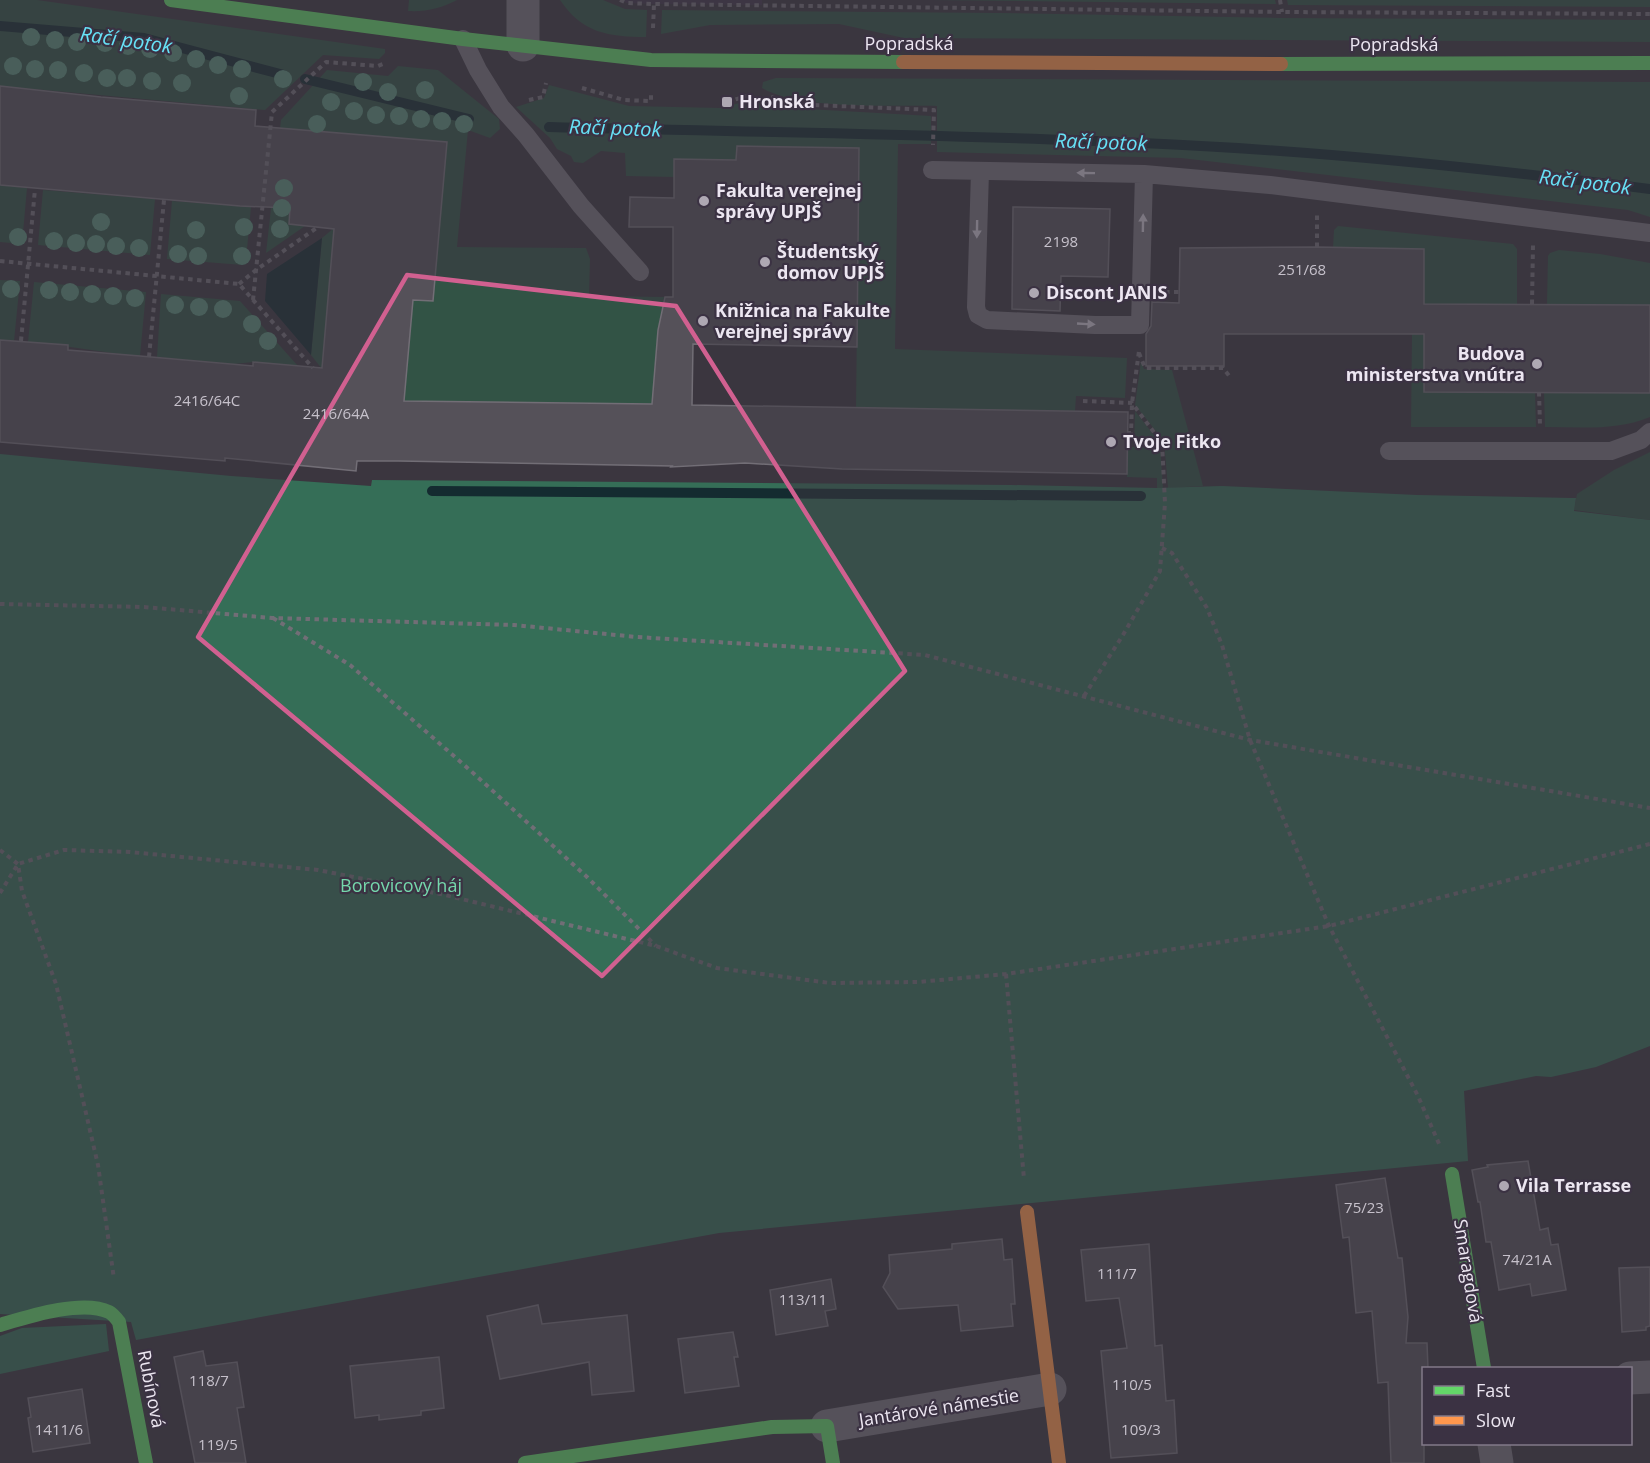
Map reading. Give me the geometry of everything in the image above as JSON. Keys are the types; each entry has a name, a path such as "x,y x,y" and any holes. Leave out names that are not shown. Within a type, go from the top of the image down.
{"street":[{"name":"Popradská","path":"171,0 462,39 651,60 1105,64 1650,63"},
{"path":"523,0 523,45"},
{"name":"Smaragdová","path":"1452,1174 1484,1367"},
{"path":"1027,1212 1059,1463"},
{"path":"0,1325 41,1314 83,1309 101,1309 111,1313 119,1322"},
{"name":"Rubínová","path":"119,1322 146,1463"},
{"path":"1632,1378 1650,1377"},
{"name":"Jantárové námestie","path":"525,1463 772,1427 827,1426 1050,1389"},
{"path":"827,1426 833,1463"},
{"path":"1494,1445 1497,1463"}],"lane":[{"path":"462,39 501,107 526,135 581,206 640,272"},
{"path":"932,170 1144,174 1270,185 1650,233"},
{"path":"980,171 976,307 978,315 987,320 1095,325 1140,325 1144,174"},
{"path":"1389,451 1560,453 1611,451 1641,440 1650,432"}],"path":[{"path":"620,0 627,3 654,4 1650,14"},
{"path":"1280,0 1282,12"},
{"path":"253,300 272,112 326,62"},
{"path":"543,97 547,79"},
{"path":"771,96 791,104 934,110 932,149"},
{"path":"21,341 35,189"},
{"path":"149,357 164,200"},
{"path":"1306,213 1317,214 1317,248"},
{"path":"239,284 318,227"},
{"path":"1532,304 1533,238"},
{"path":"0,261 239,284 313,368"},
{"path":"1139,352 1145,368 1223,368 1230,377"},
{"path":"1127,433 1131,433 1137,368"},
{"path":"1083,401 1132,403"},
{"path":"1084,696 1160,571 1165,503 1162,443 1132,403"},
{"path":"1162,548 1172,553 1207,608 1222,645 1250,740 1329,926 1418,1096 1452,1174"},
{"path":"0,604 144,607 272,618 514,625 637,637 925,655 1250,740 1650,808"},
{"path":"272,618 350,665 579,869 656,946"},
{"path":"0,893 18,864 64,850 130,852 318,870 445,895 656,946 717,968 830,983 918,982 1006,974 1329,926 1650,844"},
{"path":"0,850 18,864 22,891 56,984 98,1165 119,1322"},
{"path":"1006,974 1027,1212"}],"highlighted area":[{"path":"407,275 676,306 905,671 602,976 198,637"}],"shaded area":[{"path":"620,0 762,0 762,5 654,4 627,3"}],"green space":[{"path":"0,0 37,0 385,49 385,53 379,59 323,55 265,110 0,86"},
{"path":"409,0 457,0 434,9 408,11"},
{"path":"560,0 603,0 625,9 647,10 646,37 620,36 597,31 578,20"},
{"path":"929,0 1275,0 1276,4"},
{"path":"1287,0 1650,0 1650,7 1288,5"},
{"path":"662,10 1650,20 1650,42 904,38 839,24 710,25 661,34"},
{"path":"398,66 438,70 499,119 500,129 490,138 468,130 457,247 586,248 590,259 589,296 664,297 654,374 671,404 400,401 413,300 447,142 297,129 289,224 305,226 266,253 281,120 327,70 388,76"},
{"path":"776,78 1650,82 1650,217 1628,210 1181,158 937,152 937,106 846,105 798,100 762,88 763,82"},
{"path":"549,85 629,106 721,108 761,97 790,108 931,116 931,144 898,144 895,349 1127,358 1125,398 1076,396 1075,411 856,408 859,148 737,146 736,160 674,177 626,176 625,153 601,151 583,163 574,162 571,156 557,149 550,138 516,107 544,98"},
{"path":"0,185 27,188 22,244 0,242"},
{"path":"43,190 155,199 150,255 38,245"},
{"path":"172,201 251,207 246,260 243,265 167,259"},
{"path":"1338,226 1513,244 1517,249 1517,304 1424,304 1424,249 1333,248 1334,230"},
{"path":"334,228 322,369 311,355 322,238"},
{"path":"1559,250 1600,254 1650,263 1650,305 1547,304 1548,256"},
{"path":"0,280 20,281 14,341 0,340"},
{"path":"34,282 146,292 140,356 28,342"},
{"path":"161,294 240,301 298,366 253,362 234,364 157,357"},
{"path":"1412,334 1424,335 1424,392 1535,392 1536,427 1411,427"},
{"path":"1141,361 1144,369 1172,370 1203,486 1168,488 1164,441 1135,405"},
{"path":"1544,392 1650,393 1650,417 1611,426 1545,427"},
{"path":"1135,411 1160,443 1163,488 1157,488 1157,478 1127,477 1127,447 1134,447"},
{"path":"1650,452 1650,520 1574,510 1577,494 1614,470"},
{"name":"Borovicový háj","path":"0,454 231,476 371,486 372,480 1157,488 1222,486 1417,495 1576,498 1574,511 1650,520 1650,1046 1596,1067 1551,1077 1536,1076 1464,1091 1468,1161 719,1233 136,1340 131,1322 0,1314"},
{"path":"106,1324 109,1351 0,1374 0,1336 22,1328"}],"water":[{"path":"322,238 311,355 265,301 267,274"}],"building":[{"path":"0,86 256,110 255,126 447,142 433,301 413,300 404,401 652,404 658,330 665,297 673,297 673,227 629,227 630,197 674,198 674,159 736,160 737,146 859,148 857,347 693,344 692,405 1128,412 1127,474 842,469 745,463 671,467 399,461 357,461 356,471 225,458 225,461 0,442 0,340 68,345 68,350 253,366 253,362 322,368 334,229 289,224 290,208 240,206 0,185"},
{"path":"1013,207 1110,209 1108,277 1061,276 1060,311 1012,309"},
{"path":"1180,248 1424,249 1424,304 1650,305 1650,393 1424,392 1424,334 1224,334 1224,366 1146,366 1146,334 1151,326 1152,302 1179,303"},
{"path":"1528,1161 1540,1230 1548,1228 1551,1245 1558,1244 1566,1290 1532,1296 1530,1284 1499,1290 1491,1242 1486,1242 1472,1170 1488,1167 1487,1165"},
{"path":"1385,1178 1398,1258 1402,1258 1408,1317 1406,1343 1427,1343 1428,1367 1422,1367 1424,1463 1391,1463 1388,1382 1378,1383 1372,1311 1356,1313 1349,1237 1343,1238 1336,1185"},
{"path":"1002,1239 1004,1260 1012,1259 1015,1304 1011,1304 1013,1326 961,1331 958,1305 898,1309 883,1287 890,1273 889,1255 952,1249 952,1244"},
{"path":"1149,1244 1155,1346 1162,1345 1166,1401 1174,1400 1177,1453 1111,1458 1101,1351 1127,1348 1119,1298 1086,1301 1081,1250"},
{"path":"1650,1267 1650,1326 1646,1327 1646,1330 1622,1332 1619,1268"},
{"path":"831,1279 836,1309 825,1311 828,1326 776,1335 770,1290"},
{"path":"538,1305 542,1324 627,1315 634,1391 592,1395 589,1362 500,1379 487,1316"},
{"path":"733,1332 738,1357 734,1357 739,1386 685,1393 678,1339"},
{"path":"203,1351 206,1366 237,1362 244,1407 237,1408 246,1463 195,1463 174,1357"},
{"path":"439,1357 444,1408 421,1411 421,1415 379,1420 379,1415 355,1418 350,1366"},
{"path":"82,1389 90,1443 33,1452 28,1418 31,1417 28,1398"}],"waterway":[{"name":"Račí potok","path":"0,26 144,38 284,75"},
{"name":"Račí potok","path":"305,79 469,119"},
{"name":"Račí potok","path":"549,127 994,137 1206,146 1396,161 1650,189"},
{"path":"432,491 1141,496"}],"traffic: fast":[{"path":"171,0 463,39 651,60 903,62"},
{"path":"1281,64 1650,63"},
{"path":"1452,1174 1484,1367"},
{"path":"0,1325 70,1308 98,1308 113,1315 119,1322 146,1463"},
{"path":"525,1463 772,1427 827,1426 833,1463"}],"traffic: slow":[{"path":"903,62 1281,64"},
{"path":"1027,1212 1059,1463"}],"place":[{"name":"Hronská","path":"727,102"},
{"name":"Fakulta verejnej správy UPJŠ","path":"704,201"},
{"name":"Študentský domov UPJŠ","path":"765,262"},
{"name":"Discont JANIS","path":"1034,293"},
{"name":"Knižnica na Fakulte verejnej správy","path":"703,321"},
{"name":"Budova ministerstva vnútra","path":"1537,364"},
{"name":"Tvoje Fitko","path":"1111,442"},
{"name":"Vila Terrasse","path":"1504,1186"}]}
